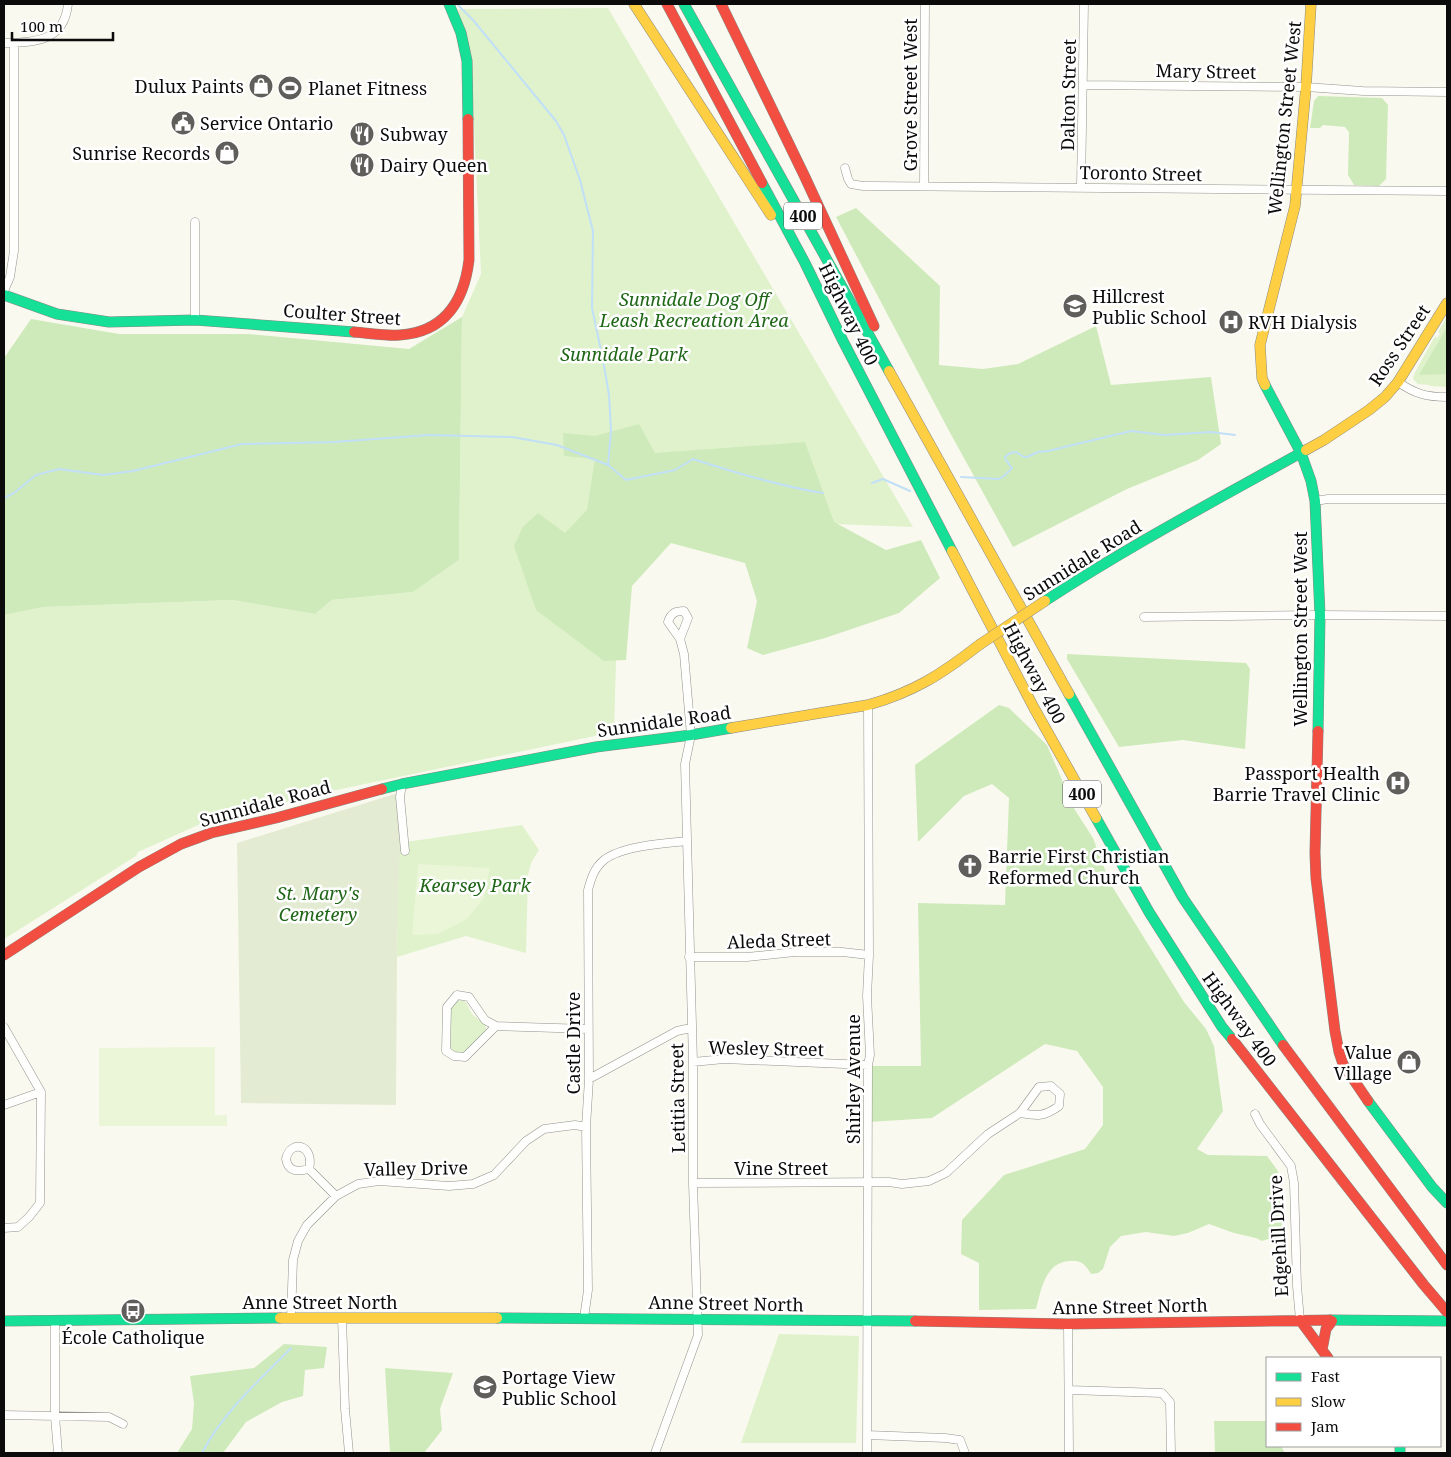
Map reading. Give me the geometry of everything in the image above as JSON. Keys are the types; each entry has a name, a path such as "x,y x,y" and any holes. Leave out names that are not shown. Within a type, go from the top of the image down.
{"main road":[{"name":"Coulter Street","path":"4,293 57,314 81,319 126,322 195,320 399,336 411,335 444,319 460,299 469,274 467,62 461,33 449,4"},
{"path":"634,4 778,227 805,263"},
{"name":"Highway 400","path":"667,4 805,263 843,342 1030,699 1148,912 1222,1027 1424,1285 1446,1318"},
{"name":"Highway 400","path":"684,4 1183,898 1274,1034 1447,1265"},
{"path":"721,4 843,256 861,300 922,429"},
{"name":"Wellington Street West","path":"1311,4 1306,87 1295,206 1260,345 1260,360 1262,378 1300,453 1311,481 1315,501 1320,616 1315,865 1337,1043 1344,1064 1357,1086 1432,1187 1447,1203"},
{"name":"Ross Street","path":"1300,453 1324,440 1385,397 1398,382 1447,303"},
{"name":"Sunnidale Road","path":"4,955 138,867 181,844 211,833 276,818 402,784 596,747 691,734 868,705 892,698 922,685 946,670 979,645 1092,570 1300,453"},
{"name":"Anne Street North","path":"4,1321 292,1318 697,1318 1068,1324 1446,1318"},
{"name":"Edgehill Drive","path":"1300,1320 1325,1354"},
{"path":"1325,1354 1326,1329 1332,1321"}],"street":[{"path":"4,43 41,40 57,31 66,17 68,4"},
{"name":"Grove Street West","path":"924,186 925,4"},
{"name":"Dalton Street","path":"1081,187 1084,4"},
{"path":"4,293 11,270 14,250 14,43"},
{"name":"Mary Street","path":"1084,85 1306,87 1363,91 1447,92"},
{"name":"Toronto Street","path":"845,168 848,178 852,184 856,185 1296,191 1447,191"},
{"path":"195,222 195,320"},
{"path":"1398,382 1420,395 1447,397"},
{"path":"1315,501 1328,499 1447,499"},
{"path":"1144,617 1447,616"},
{"name":"Letitia Street","path":"655,1453 698,1335 693,1183 693,1062 685,764 691,734 684,654 680,638"},
{"name":"Shirley Avenue","path":"866,1453 868,1065 870,1055 867,996 869,955 868,705"},
{"path":"402,784 400,797 405,850"},
{"name":"Castle Drive","path":"584,1318 588,1290 586,1127 589,1079 588,890 593,873 604,860 618,852 651,845 687,841"},
{"name":"Aleda Street","path":"689,957 747,957 795,952 842,952 869,955"},
{"path":"496,1026 465,1057 454,1056 446,1051 447,1007 457,995 469,997 486,1020 496,1026 588,1029"},
{"path":"4,1027 41,1092 40,1203 18,1227 4,1228"},
{"path":"589,1079 677,1031 691,1028"},
{"name":"Wesley Street","path":"693,1062 724,1059 868,1065"},
{"path":"1051,1086 1060,1094 1059,1106 1050,1113 1037,1116 1020,1113 1039,1087 1051,1086"},
{"path":"4,1105 41,1092"},
{"name":"Vine Street","path":"693,1183 889,1182 902,1184 929,1181 946,1173 988,1134 1020,1113"},
{"name":"Edgehill Drive","path":"1254,1114 1291,1166 1294,1183 1296,1286 1300,1320"},
{"name":"Valley Drive","path":"292,1318 293,1260 298,1241 307,1225 336,1196 358,1184 379,1181 449,1186 472,1184 494,1175 526,1141 544,1129 575,1125 586,1127"},
{"path":"309,1170 336,1196"},
{"path":"342,1318 345,1409 349,1453"},
{"path":"55,1321 55,1416 58,1453"},
{"path":"1068,1324 1069,1453"},
{"path":"1069,1390 1162,1393 1170,1402 1172,1453"},
{"path":"4,1415 109,1417 123,1424"},
{"path":"866,1435 960,1440 965,1453"}],"green space":[{"name":"Sunnidale Park","path":"608,8 913,527 620,516 614,732 322,793 198,825 138,852 136,856 4,939 4,615 44,607 232,600 315,614 332,600 413,592 459,560 462,317 481,274 471,61 458,9"},
{"path":"1318,96 1382,98 1388,105 1386,179 1379,186 1354,185 1348,175 1349,132 1345,127 1323,125 1320,128 1310,128 1314,101"},
{"path":"856,208 940,286 939,365 983,369 1018,364 1096,326 1111,385 1211,377 1221,444 1198,460 1127,489 1013,547 948,429 836,217"},
{"path":"462,317 459,560 413,592 332,600 315,614 232,600 44,607 4,615 4,358 31,319 119,334 248,334 409,349"},
{"path":"1447,317 1447,387 1418,384 1413,379 1414,374 1435,336 1437,338 1440,334 1438,332"},
{"path":"1447,327 1447,374 1419,375"},
{"path":"639,424 655,453 805,442 834,522 886,550 921,540 940,578 899,613 825,638 763,655 747,648 757,601 745,563 671,543 632,586 626,660 604,661 536,610 514,546 523,527 538,513 565,533 587,510 595,459 564,456 563,433 595,436"},
{"path":"1067,654 1246,663 1250,669 1245,749 1183,740 1119,747 1067,659"},
{"path":"999,705 1009,708 1047,745 1075,810 1093,838 1110,883 1184,1002 1206,1029 1214,1046 1223,1111 1197,1149 1208,1155 1267,1156 1278,1171 1281,1187 1282,1226 1277,1236 1262,1241 1209,1224 1188,1233 1174,1236 1146,1232 1121,1236 1110,1247 1103,1269 1098,1273 1091,1274 1085,1265 1077,1261 1061,1263 1054,1267 1045,1279 1036,1309 979,1310 979,1263 961,1254 962,1220 1004,1175 1085,1149 1103,1125 1103,1087 1077,1051 1045,1044 932,1118 869,1122 869,1066 921,1066 918,903 1005,905 1009,798 992,784 964,796 918,842 915,765"},
{"name":"St. Mary's Cemetery","path":"401,792 396,1105 241,1103 237,843"},
{"name":"Kearsey Park","path":"522,825 539,850 531,863 528,875 526,953 466,936 397,957 399,843"},
{"path":"418,864 490,868 484,898 467,919 438,934 412,935"},
{"path":"459,1000 466,1002 472,1014 485,1025 486,1030 465,1053 456,1054 451,1049 450,1008 454,1002"},
{"path":"215,1047 215,1115 227,1115 227,1126 99,1126 99,1048"},
{"path":"779,1334 859,1336 856,1443 741,1443"},
{"path":"284,1344 327,1347 324,1368 305,1370 303,1396 282,1402 246,1422 223,1453 177,1453 192,1429 194,1403 190,1376 254,1368"},
{"path":"385,1368 453,1373 440,1409 442,1430 424,1453 390,1453"},
{"path":"1214,1421 1266,1421 1266,1447 1282,1447 1285,1453 1215,1453"}],"waterway":[{"path":"457,4 473,20 556,121 564,135 580,180 593,231 592,308 609,395 611,431 608,465"},
{"path":"961,477 999,479 1012,468 1005,457 1010,453 1016,452 1027,457 1038,452 1131,431 1165,435 1211,432 1235,435"},
{"path":"4,498 14,493 36,475 59,469 103,475 133,471 242,444 334,442 429,435 512,437 557,445 608,465 626,480 675,470 693,459 758,479 823,493"},
{"path":"872,483 883,479 910,491"},
{"path":"202,1453 231,1410 291,1348"}],"traffic: fast":[{"path":"449,4 461,33 467,61 468,119"},
{"path":"684,4 889,371"},
{"path":"762,183 805,263 843,341 952,551"},
{"path":"4,295 57,314 109,322 195,320 354,332"},
{"path":"1265,385 1301,453 1311,481 1315,501 1320,615 1318,731"},
{"path":"1045,601 1141,542 1306,450"},
{"path":"1069,694 1183,898 1283,1045"},
{"path":"382,789 596,747 731,728"},
{"path":"1096,818 1149,912 1222,1027 1232,1039"},
{"path":"1368,1101 1432,1187 1447,1203"},
{"path":"4,1321 280,1318"},
{"path":"497,1318 915,1321"},
{"path":"1330,1320 1447,1321"},
{"path":"1400,1447 1400,1453"}],"traffic: slow":[{"path":"634,4 771,215"},
{"path":"1265,385 1262,378 1260,345 1295,206 1306,87 1311,4"},
{"path":"1306,450 1369,410 1385,397 1398,382 1447,303"},
{"path":"889,371 1069,694"},
{"path":"952,551 1034,708 1096,818"},
{"path":"979,645 1045,601"},
{"path":"731,728 868,705 884,700 927,681 953,665 979,645"},
{"path":"280,1318 497,1318"}],"traffic: jam":[{"path":"667,4 762,183"},
{"path":"721,4 804,175 874,326"},
{"path":"354,332 383,335 416,333 440,321 457,301 469,260 468,119"},
{"path":"1318,731 1316,878 1335,1031 1343,1064 1368,1101"},
{"path":"4,955 139,867 181,844 211,833 276,818 382,789"},
{"path":"1232,1039 1447,1312"},
{"path":"1283,1045 1447,1265"},
{"path":"1300,1320 1327,1357"},
{"path":"915,1321 1068,1324 1330,1320"},
{"path":"1322,1350 1326,1329 1332,1321"}],"place":[{"name":"Dulux Paints","path":"261,86"},
{"name":"Planet Fitness","path":"290,88"},
{"name":"Service Ontario","path":"183,123"},
{"name":"Subway","path":"362,134"},
{"name":"Sunrise Records","path":"227,153"},
{"name":"Dairy Queen","path":"362,165"},
{"name":"Hillcrest Public School","path":"1075,306"},
{"name":"RVH Dialysis","path":"1231,322"},
{"name":"Passport Health Barrie Travel Clinic","path":"1398,783"},
{"name":"Barrie First Christian Reformed Church","path":"970,866"},
{"name":"Value Village","path":"1409,1062"},
{"name":"École Catholique","path":"133,1311"},
{"name":"Portage View Public School","path":"485,1387"}],"park label":[{"name":"Sunnidale Dog Off Leash Recreation Area","path":"694,309"}]}
